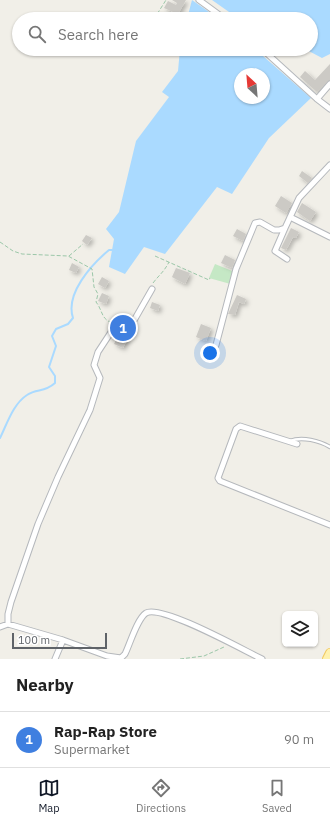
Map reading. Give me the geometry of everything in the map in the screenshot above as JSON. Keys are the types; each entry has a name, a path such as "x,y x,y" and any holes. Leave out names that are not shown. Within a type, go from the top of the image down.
{"main road":[{"path":"327,659 330,653"}],"street":[{"path":"199,0 215,12"},
{"path":"270,56 330,109"},
{"path":"317,99 330,84"},
{"path":"287,259 275,251 290,217 299,198 330,165"},
{"path":"290,217 330,237"},
{"path":"216,345 236,269 255,223 260,222 274,230 285,228"},
{"path":"8,624 8,614 11,602 38,524 58,477 90,410 100,378 94,366 98,352 115,324 119,322 126,326 132,324 152,289"},
{"path":"297,444 246,426 238,427 218,476 218,480 330,525"},
{"path":"0,627 8,624 63,640 108,656 121,658 125,654 141,617 148,612 160,612 184,621 262,659"},
{"path":"55,659 63,640"}],"lane":[{"path":"290,442 300,439 321,443 330,447"}],"path":[{"path":"158,12 166,0"},
{"path":"0,242 13,251 22,254 68,256 88,266 92,269 94,287 98,294 96,302 106,320 115,324"},
{"path":"68,256 83,244"},
{"path":"155,256 209,280 210,278"},
{"path":"152,289 153,283 158,276 163,274 169,262"},
{"path":"180,659 204,656 229,644"}],"green space":[{"path":"215,264 237,273 234,285 209,278"}],"water":[{"path":"192,0 209,12 189,12"},
{"path":"212,0 330,0 330,54 322,58 318,56 318,12 229,12"},
{"path":"179,56 263,56 311,98 269,138 232,194 217,187 165,254 144,247 125,274 109,267 114,239 106,229 119,212 136,141 169,97 162,92 178,71"}],"building":[{"path":"172,0 186,0 179,12 173,12 164,8 168,1 176,5 177,3"},
{"path":"330,64 330,80 317,92 300,77 305,71 315,80"},
{"path":"302,171 312,178 308,183 299,176"},
{"path":"281,196 292,203 286,213 275,206"},
{"path":"302,203 316,212 310,221 297,212"},
{"path":"291,228 299,232 296,238 293,237 286,250 281,248"},
{"path":"237,229 246,234 243,241 233,236"},
{"path":"86,235 92,238 87,245 82,241"},
{"path":"225,255 235,260 232,268 221,263"},
{"path":"72,263 79,267 76,273 69,270"},
{"path":"176,268 190,273 185,284 172,277"},
{"path":"102,277 109,281 105,288 98,284"},
{"path":"102,293 109,296 106,304 98,301"},
{"path":"237,295 246,299 244,304 239,302 235,315 228,314"},
{"path":"152,302 160,305 158,311 150,308"},
{"path":"201,324 211,328 206,341 196,337"},
{"path":"119,334 128,338 123,348 114,344"}],"waterway":[{"path":"0,438 11,415 22,399 31,393 47,388 55,383 55,376 49,367 56,346 52,336 56,329 68,324 73,318 73,299 81,281 102,256 109,250 112,250"}],"place":[{"name":"Rap-Rap Store","path":"123,328"}]}
